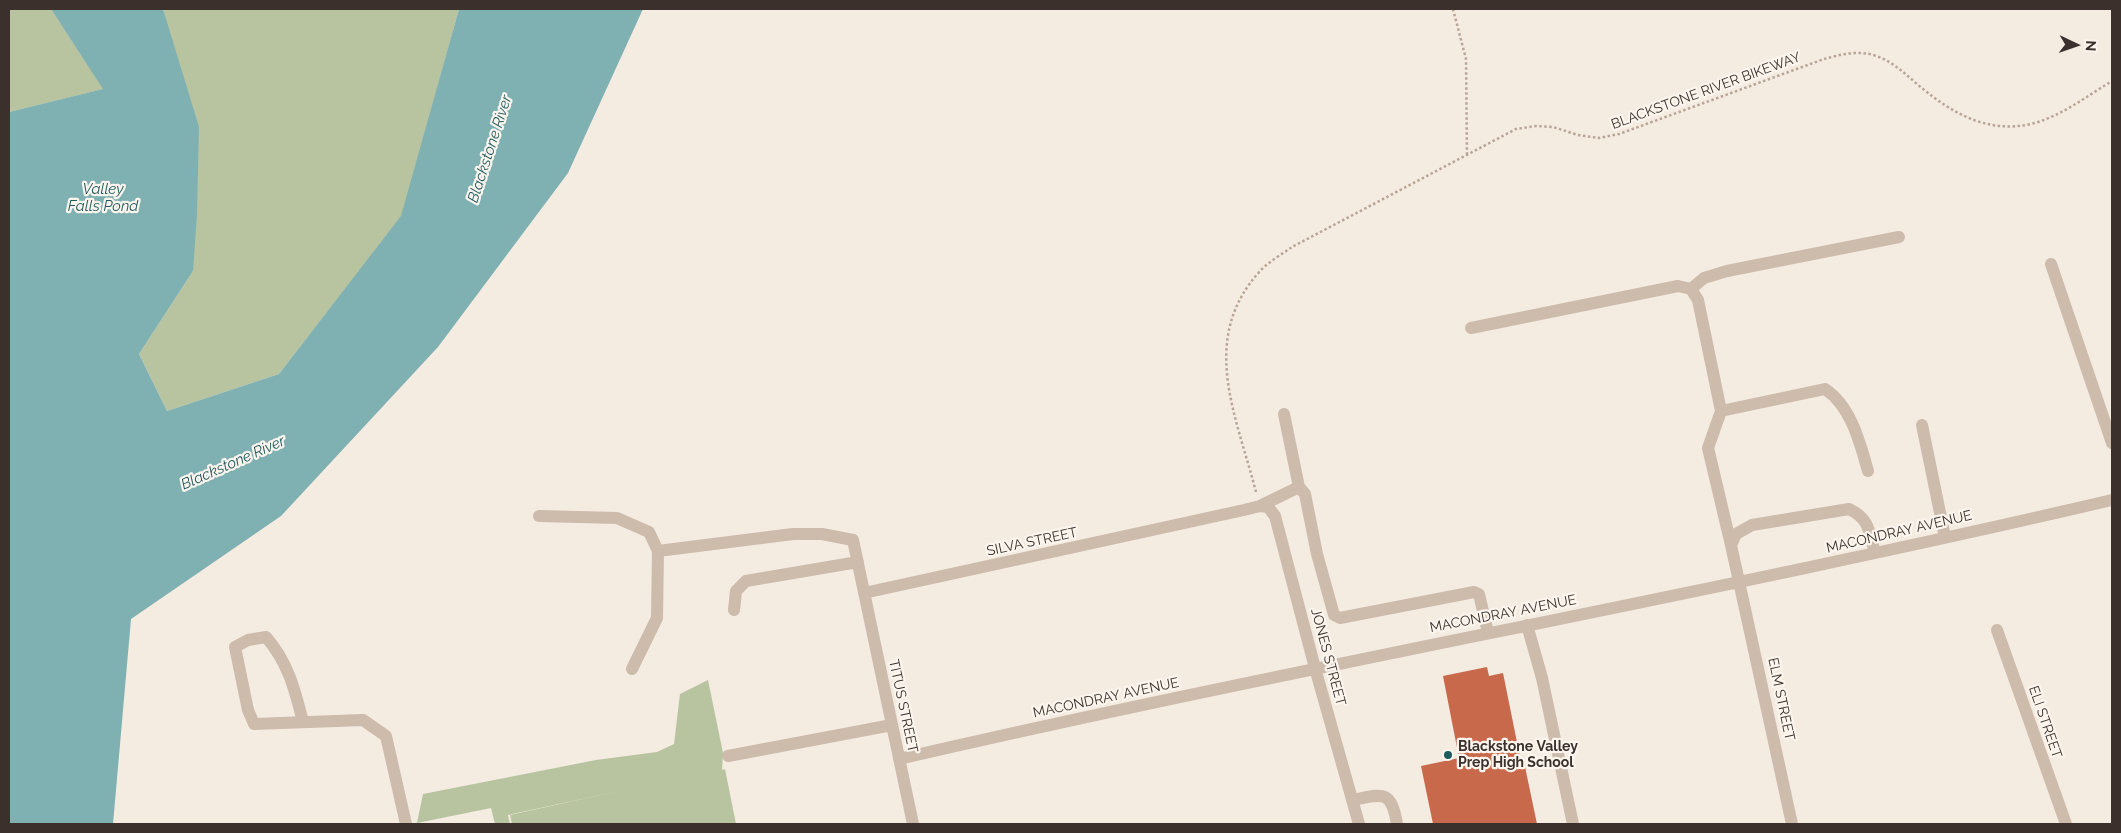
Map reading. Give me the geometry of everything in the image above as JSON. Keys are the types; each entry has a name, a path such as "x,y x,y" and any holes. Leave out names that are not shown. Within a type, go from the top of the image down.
{"street":[{"path":"1471,328 1678,286 1690,288 1704,278 1727,271 1899,238"},
{"path":"2051,264 2112,443"},
{"path":"1690,288 1698,300 1721,411 1825,390 1833,394 1857,431 1868,471"},
{"name":"ELM STREET","path":"1721,411 1708,448 1740,580 1792,824"},
{"path":"1284,414 1299,487 1304,494 1317,554 1334,615 1340,618 1474,592 1479,594 1488,633"},
{"path":"1922,425 1945,537"},
{"name":"SILVA STREET","path":"864,593 1260,506 1299,487"},
{"name":"MACONDRAY AVENUE","path":"899,759 1066,720 1874,553 2112,500"},
{"name":"JONES STREET","path":"1260,506 1268,507 1275,516 1314,668 1359,824"},
{"path":"1731,545 1736,534 1752,525 1849,509 1860,514 1867,523 1874,553"},
{"path":"539,516 617,518 649,532 658,552 657,618 632,669"},
{"path":"658,552 793,534 822,534 853,540 864,593"},
{"path":"734,610 736,591 746,581 858,562"},
{"name":"TITUS STREET","path":"864,593 913,824"},
{"path":"1527,625 1542,678 1572,824"},
{"name":"ELI STREET","path":"1998,630 2066,824"},
{"path":"303,722 291,677 278,651 266,637 248,640 235,647 248,710 254,724 363,720 386,736 406,824"},
{"path":"728,756 892,725"},
{"path":"1352,800 1382,794 1389,798 1394,807 1397,824"}],"path":[{"path":"1453,9 1466,59 1467,154"},
{"name":"BLACKSTONE RIVER BIKEWAY","path":"1260,506 1225,367 1225,343 1232,315 1246,288 1262,268 1292,247 1516,129 1536,126 1553,127 1578,135 1599,138 1619,134 1824,59 1848,53 1871,54 1892,62 1934,98 1969,119 1981,123 2004,126 2032,124 2063,111 2112,81"}],"green space":[{"path":"9,9 51,9 104,89 9,112"},
{"path":"163,9 459,9 402,216 279,374 167,411 139,354 193,271 171,40"},
{"path":"708,680 723,753 722,770 725,769 736,824 512,824 510,815 623,790 508,815 510,824 495,824 491,808 417,823 423,794 596,760 657,752 674,744 680,694"}],"water":[{"path":"51,9 163,9 199,127 197,214 193,271 139,354 167,411 279,374 401,216 459,9 643,9 568,173 438,347 281,516 131,619 113,824 9,824 9,112 103,89"}],"building":[{"path":"1487,667 1489,676 1503,673 1521,762 1524,762 1537,824 1433,824 1421,766 1459,758 1443,676"}],"place":[{"name":"Blackstone Valley Prep High School","path":"1448,755"}],"water label":[{"name":"Blackstone River","path":"490,149"},
{"name":"Valley Falls Pond","path":"103,198"},
{"name":"Blackstone River","path":"233,463"}]}
